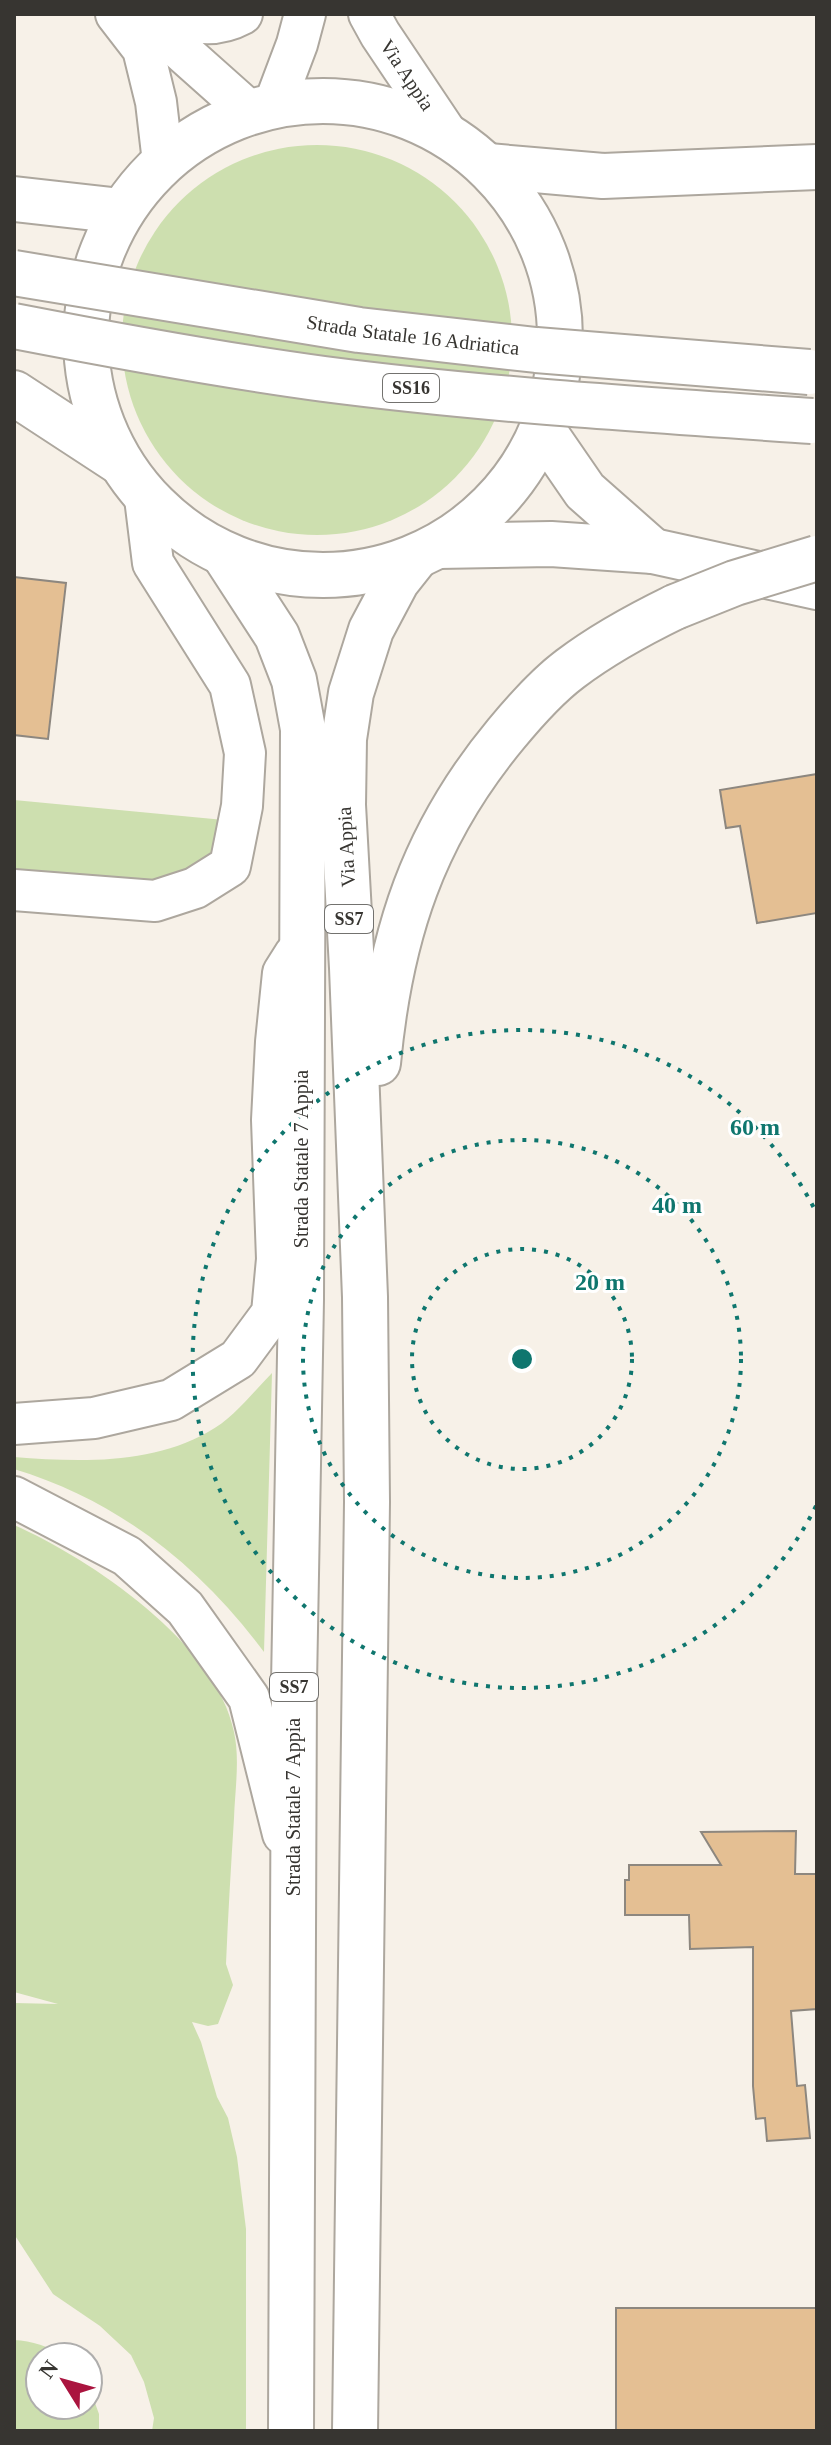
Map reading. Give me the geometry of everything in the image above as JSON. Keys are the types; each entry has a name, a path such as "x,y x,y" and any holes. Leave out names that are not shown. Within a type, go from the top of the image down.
{"highway":[{"path":"427,552 500,497 543,430 558,374 560,317 548,261 524,210 488,166 447,134 376,106 334,99 306,99 262,108 203,132 163,162 121,211 94,271 84,336 93,401 118,461 145,498 182,531 225,556 287,574 353,575 427,552 551,544 653,551 817,587"},
{"path":"488,166 603,176 817,167"},
{"path":"14,199 121,211"},
{"name":"Strada Statale 16 Adriatica","path":"14,273 359,330 536,350 813,372"},
{"name":"SS16","path":"14,326 209,362 327,379 526,400 815,421"},
{"path":"14,393 118,461"},
{"path":"543,430 585,491 653,551"},
{"name":"Via Appia","path":"365,1297 343,805 344,739 351,693 371,630 397,581 427,552"},
{"name":"Strada Statale 7 Appia","path":"225,556 277,636 294,680 303,729 291,2431"},
{"path":"365,1297 386,988 402,923 425,862 449,814 482,763 524,713 568,670 620,635 675,607 735,583 817,558"},
{"name":"SS7","path":"355,2431 366,1532 365,1297"}],"street":[{"path":"116,14 143,49 156,102 163,162"},
{"path":"140,14 262,108 297,44 305,14"},
{"path":"164,14 199,25 242,14"},
{"name":"Via Appia","path":"369,14 447,134"},
{"path":"14,890 155,901 195,888 230,866 242,806 245,753 230,685 153,563 145,498"},
{"path":"14,1424 94,1418 171,1400 238,1359 272,1313 277,1259 272,1120 276,1042 283,973 302,944"},
{"path":"14,1497 127,1556 185,1608 249,1698 293,1875"}],"green space":[{"path":"298,145 336,145 392,159 426,177 468,216 480,231 498,265 509,302 512,340 509,378 498,415 480,449 441,491 426,503 374,527 336,535 298,535 242,521 208,503 166,464 154,449 130,397 122,359 122,321 136,265 154,231 193,189 208,177 260,153"},
{"path":"14,800 224,820 223,845 187,877 128,883 14,872"},
{"path":"272,1373 264,1652 212,1591 154,1540 88,1499 14,1469 14,1457 113,1459 162,1451 217,1427"},
{"path":"14,1525 78,1559 113,1582 177,1637 203,1667 223,1699 234,1732 237,1775 226,1964 233,1985 218,2024 208,2026 192,2022 217,2097 228,2118 237,2157 246,2229 246,2431 152,2431 154,2418 144,2382 131,2355 100,2326 53,2294 14,2234 14,2003 58,2004 14,1992"},
{"path":"14,2340 24,2342 24,2421 99,2421 99,2431 14,2431"}],"building":[{"path":"14,577 66,583 48,739 14,735"},
{"path":"817,774 817,913 757,923 740,826 726,828 720,790"},
{"path":"796,1831 795,1874 817,1874 817,2009 791,2011 797,2086 805,2085 810,2138 767,2141 765,2118 756,2119 753,2086 753,1947 690,1949 689,1915 625,1915 625,1880 629,1880 629,1865 721,1865 701,1832"},
{"path":"616,2308 817,2308 817,2431 616,2431"}]}
